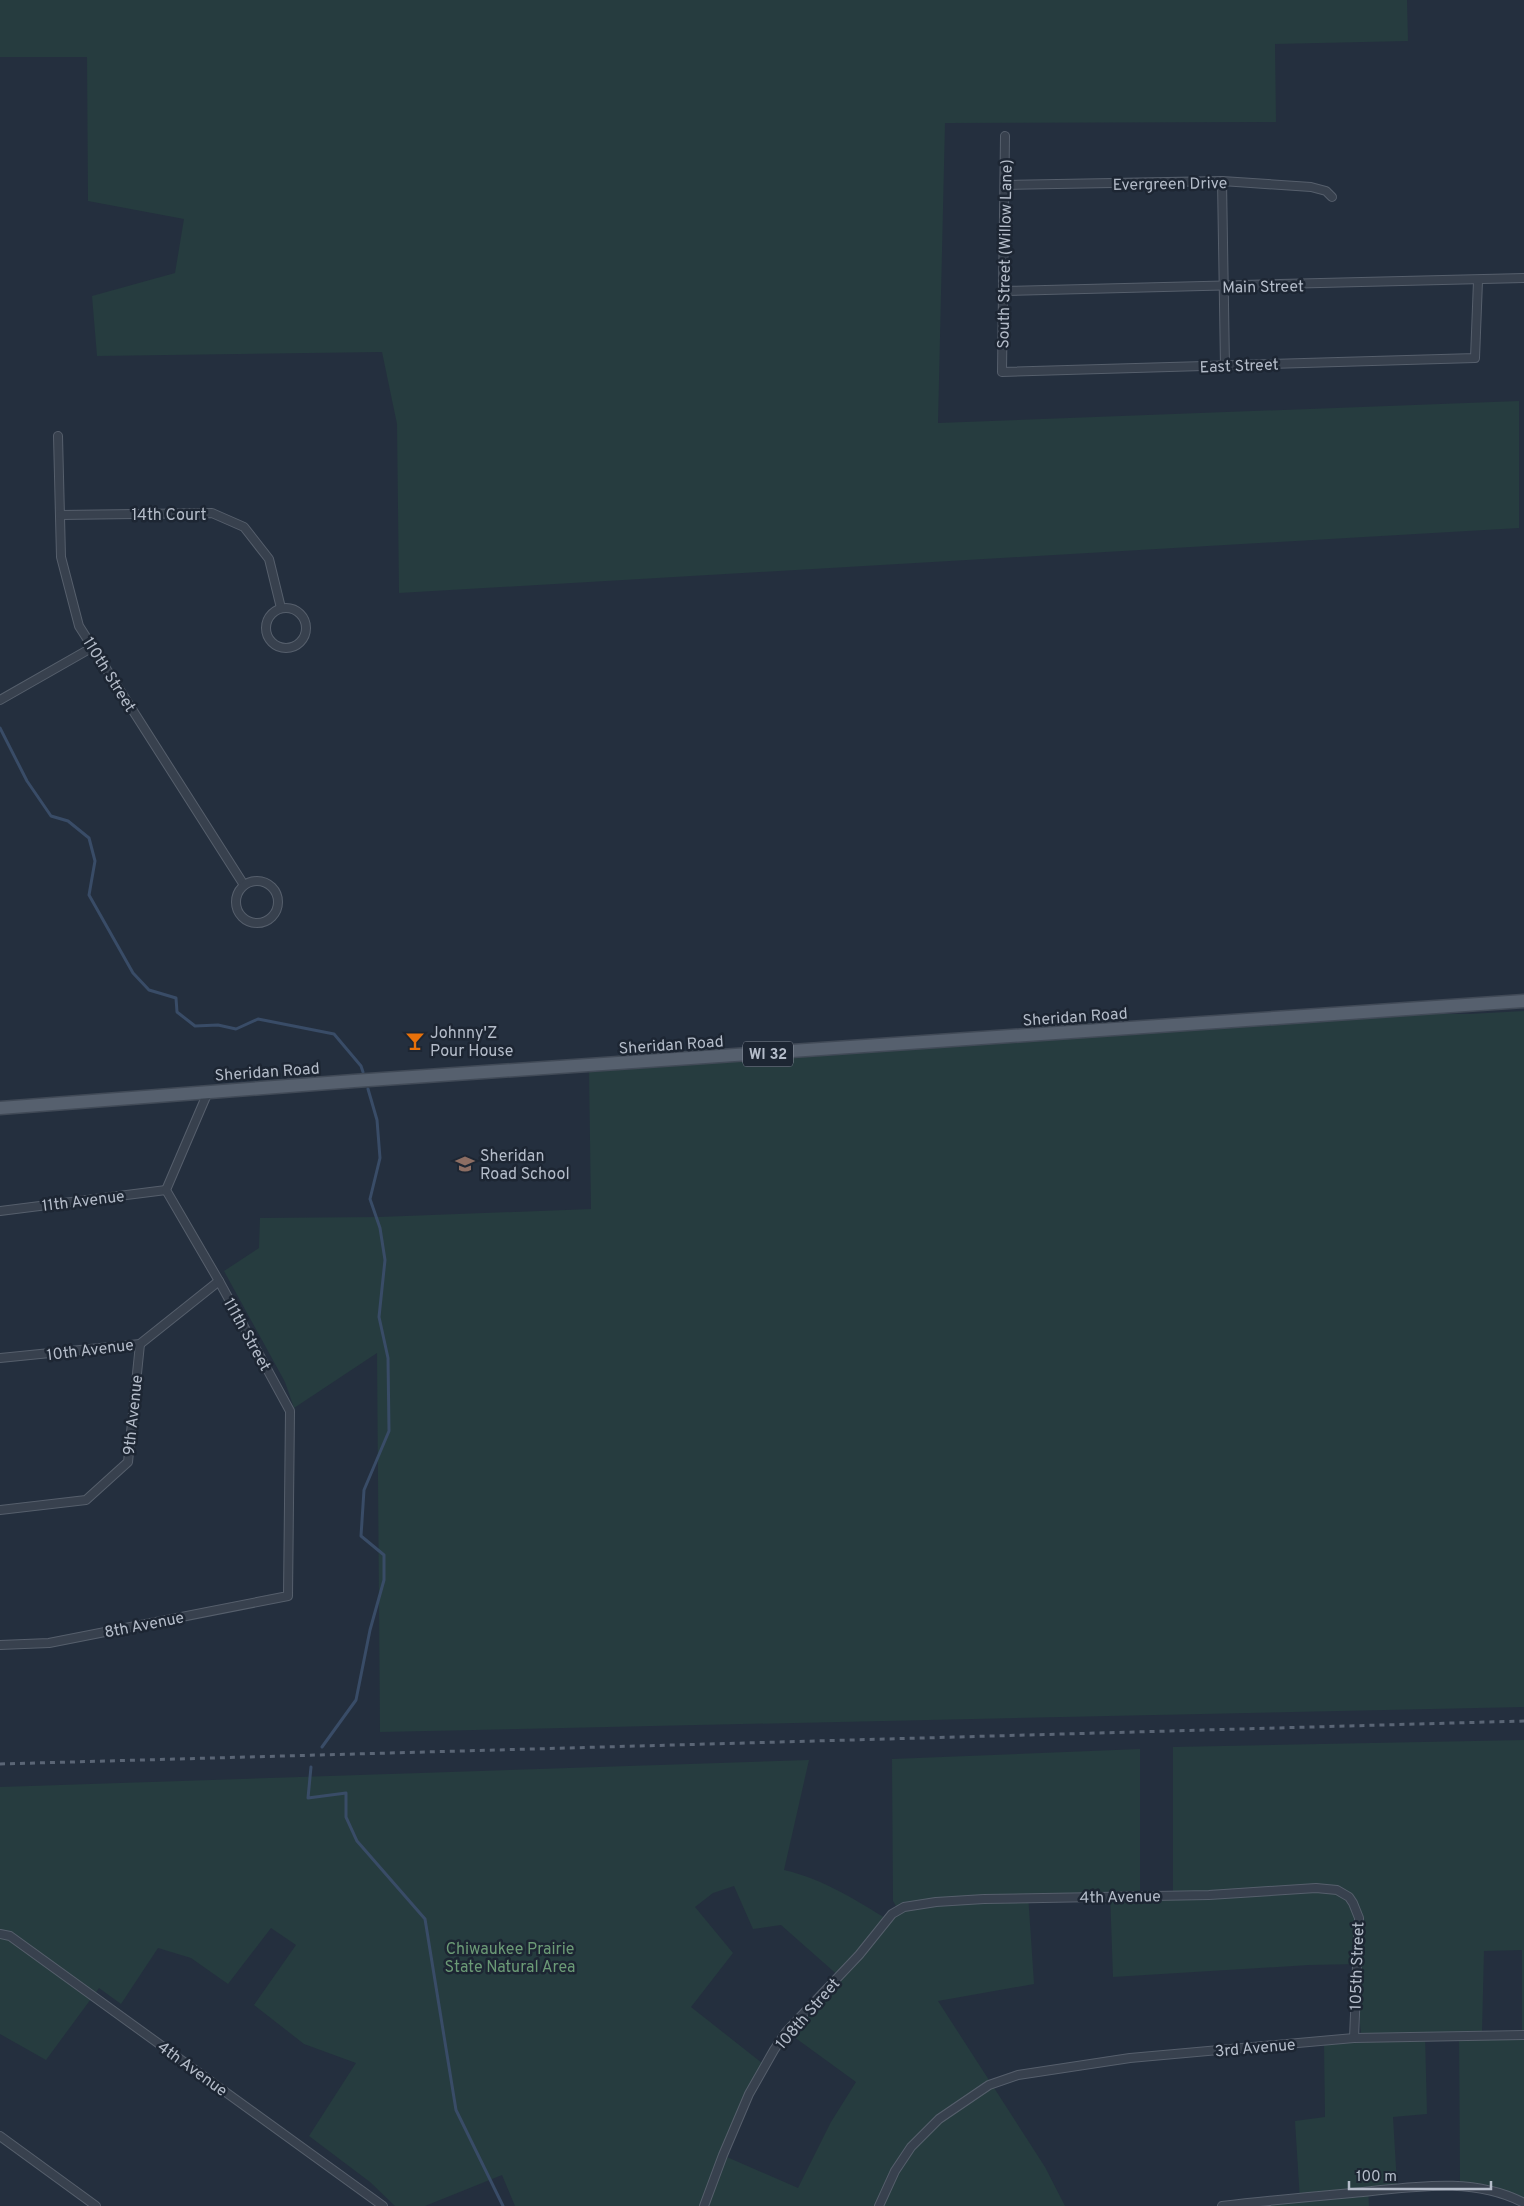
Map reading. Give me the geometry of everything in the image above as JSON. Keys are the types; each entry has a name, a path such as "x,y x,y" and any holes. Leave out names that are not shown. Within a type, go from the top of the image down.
{"main road":[{"name":"Sheridan Road","path":"0,1108 1524,1001"}],"street":[{"name":"South Street (Willow Lane)","path":"1002,372 1005,136"},
{"name":"Evergreen Drive","path":"1005,185 1222,181 1312,187 1326,191 1332,197"},
{"path":"1222,181 1225,366"},
{"name":"Main Street","path":"1003,291 1478,281 1524,278"},
{"name":"East Street","path":"1002,372 1475,358 1478,281"},
{"name":"110th Street","path":"58,436 61,557 80,626 244,885"},
{"name":"14th Court","path":"60,515 212,513 244,527 269,559 281,608"},
{"path":"281,608 295,610 305,620 306,627 303,640 291,648 278,647 268,638 266,632 266,626 271,614 281,608"},
{"path":"0,700 93,647"},
{"path":"257,880 271,885 275,891 278,905 271,918 259,923 252,922 241,916 236,903 236,896 244,885 257,880"},
{"path":"166,1190 208,1092"},
{"name":"11th Avenue","path":"0,1211 166,1190"},
{"name":"111th Street","path":"166,1190 219,1281 290,1411 288,1596"},
{"name":"10th Avenue","path":"0,1358 140,1344 219,1281"},
{"name":"9th Avenue","path":"0,1510 86,1500 128,1462 140,1344"},
{"name":"8th Avenue","path":"0,1645 49,1643 288,1596"},
{"name":"4th Avenue","path":"892,1914 904,1907 917,1904 984,1899 1209,1895 1316,1888 1337,1890 1348,1897"},
{"name":"105th Street","path":"1348,1897 1354,1903 1359,1918 1354,2038"},
{"name":"108th Street","path":"704,2206 749,2094 774,2050 786,2032 859,1955 892,1914"},
{"name":"4th Avenue","path":"0,1934 10,1936 384,2206"},
{"name":"3rd Avenue","path":"879,2206 894,2171 911,2147 939,2119 989,2085 1018,2075 1047,2069 1130,2058 1354,2038 1524,2035"},
{"path":"0,2136 96,2206"},
{"path":"1222,2206 1410,2188 1453,2186 1490,2190 1524,2203"}],"green space":[{"path":"0,0 1407,0 1408,41 1275,44 1276,122 945,123 938,423 1519,401 1519,528 399,593 397,424 382,352 97,356 92,296 175,273 184,219 88,201 87,57 0,57"},
{"path":"1524,1011 1524,1707 380,1732 377,1353 294,1408 285,1382 224,1271 259,1248 260,1218 379,1217 591,1209 589,1072 1418,1014"},
{"name":"Chiwaukee Prairie State Natural Area","path":"1524,1740 1524,2199 1493,2187 1460,2182 1459,2032 1425,2033 1427,2114 1393,2117 1397,2184 1368,2187 1369,2206 1258,2206 1300,2201 1295,2121 1325,2117 1324,2045 1362,2042 1360,2024 1360,1964 1309,1965 1113,1977 1110,1892 1028,1894 1034,1984 938,2001 1045,2167 1065,2206 515,2206 502,2175 425,2206 395,2206 370,2182 309,2136 356,2063 304,2044 254,2005 296,1945 271,1928 228,1984 191,1958 158,1948 121,2004 99,1988 46,2060 0,2034 0,1787 809,1760 784,1870 826,1885 890,1921 900,1913 893,1901 892,1759 1140,1749 1140,1898 1173,1898 1173,1747","holes":["734,1886 753,1929 781,1925 841,1978 790,2034 856,2082 831,2122 798,2188 720,2154 746,2092 762,2063 691,2007 733,1953 695,1907 713,1893","1522,1950 1522,2038 1482,2032 1484,1951"]}],"waterway":[{"path":"0,728 27,781 51,816 68,821 89,838 95,861 89,895 133,973 149,990 176,998 177,1012 195,1026 218,1025 236,1029 258,1019 334,1034 361,1066 363,1072"},
{"path":"322,1747 356,1700 370,1630 384,1580 384,1555 361,1536 364,1490 389,1431 388,1358 379,1317 385,1260 380,1228 370,1199 380,1158 377,1120 368,1089"},
{"path":"311,1767 308,1798 346,1793 346,1817 357,1841 425,1919 456,2110 503,2206"}],"railway":[{"path":"0,1764 1524,1721"}],"place":[{"name":"Johnny'Z Pour House","path":"415,1041"},
{"name":"Sheridan Road School","path":"465,1164"}]}
